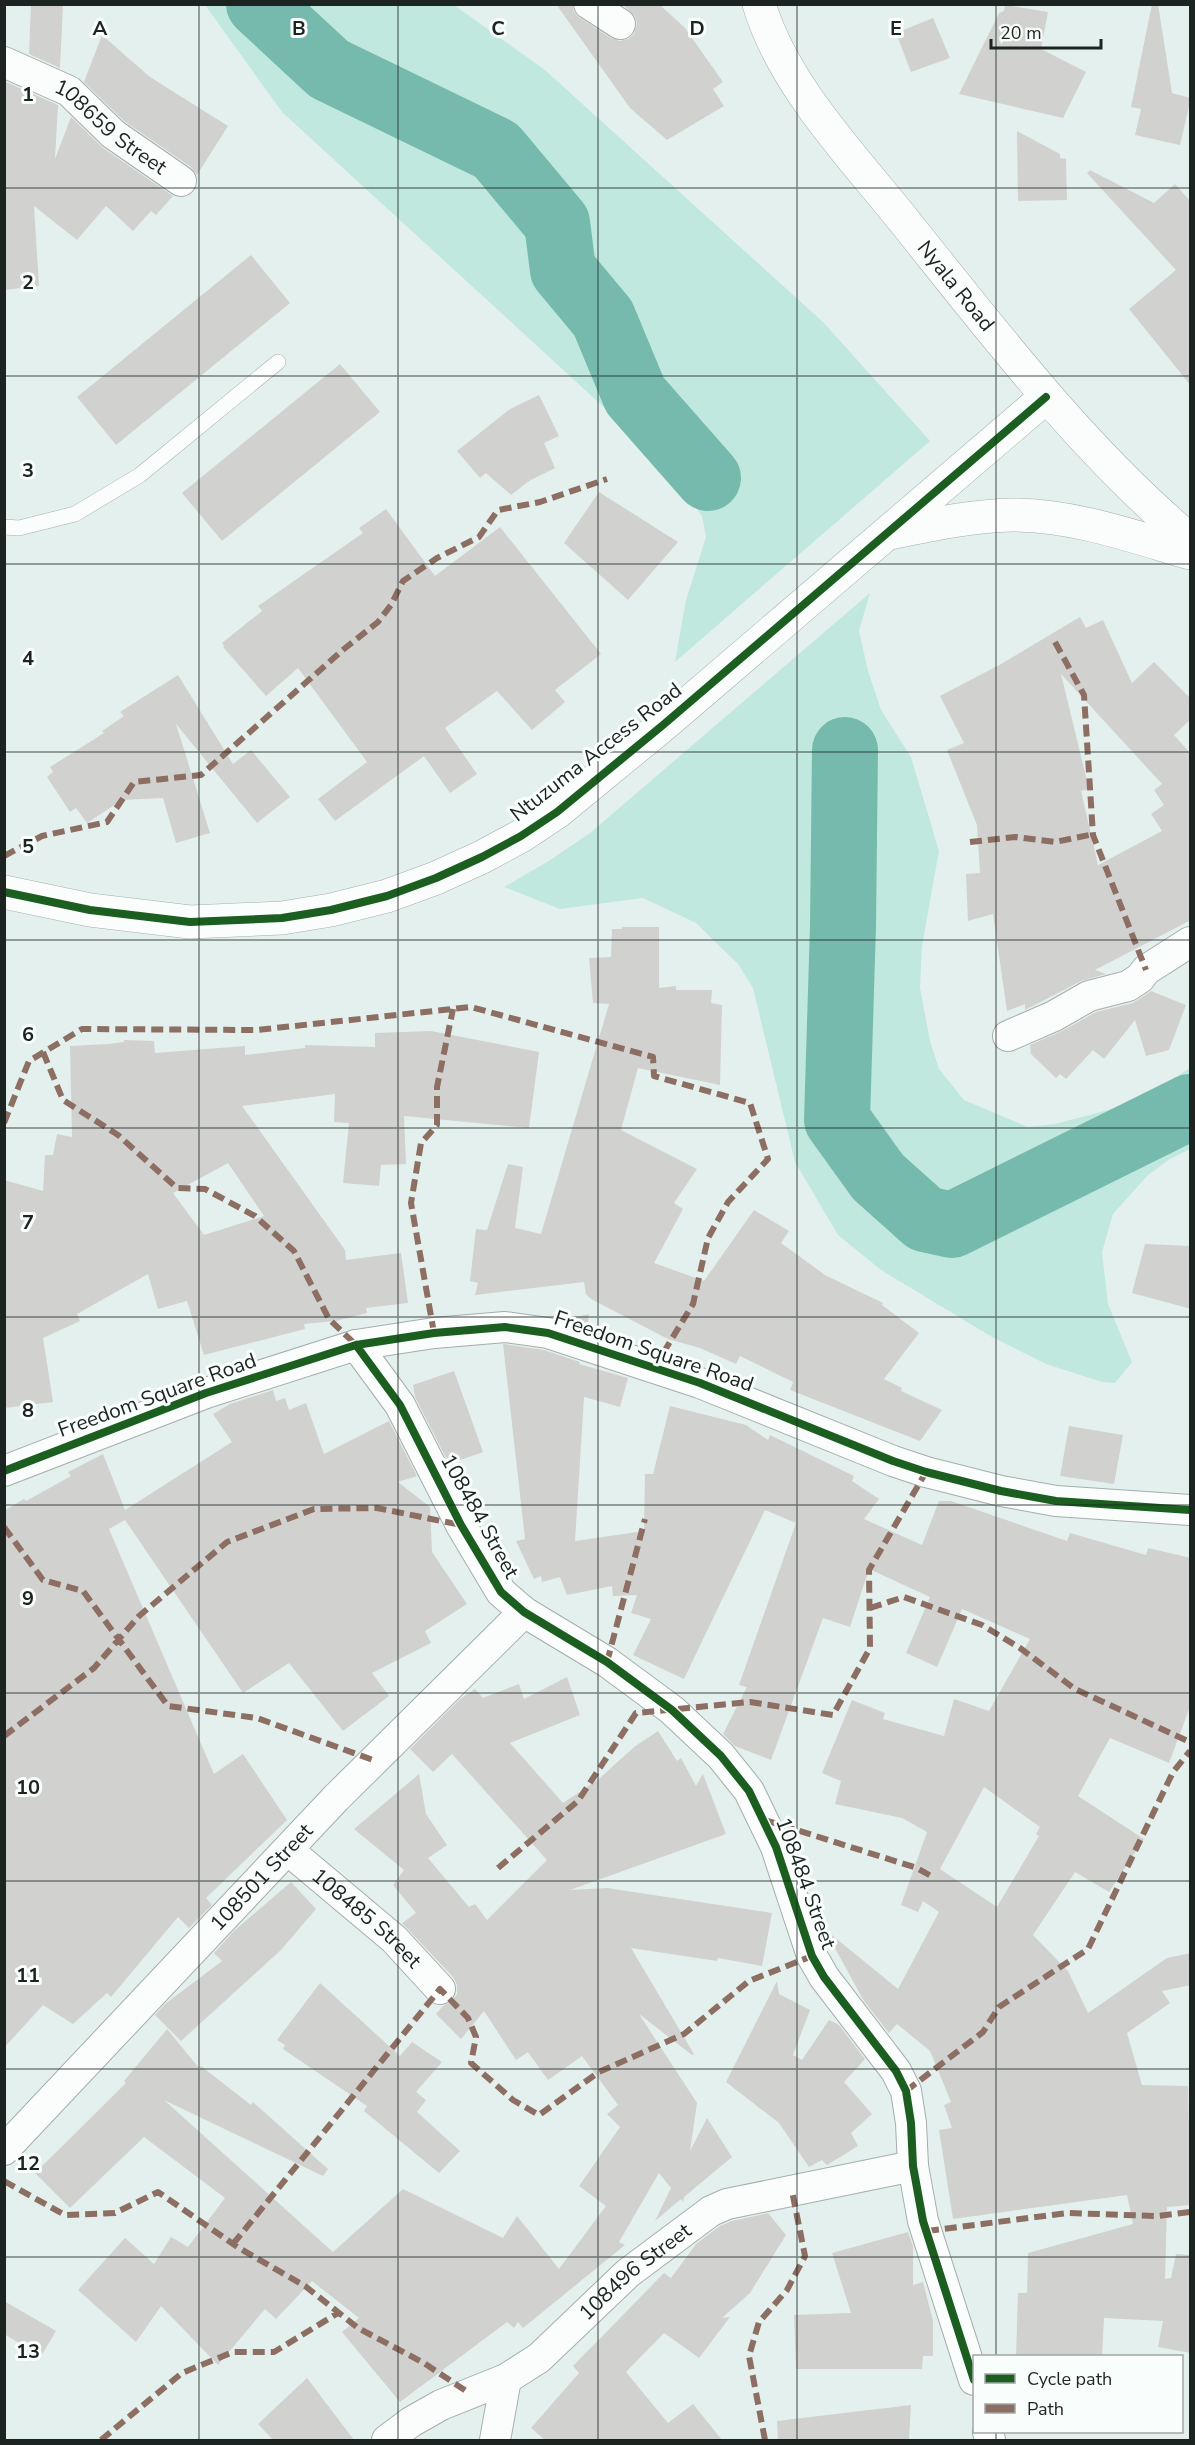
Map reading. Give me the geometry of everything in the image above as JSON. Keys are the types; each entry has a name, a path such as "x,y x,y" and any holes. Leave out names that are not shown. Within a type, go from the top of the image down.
{"street":[{"path":"589,4 620,24"},
{"name":"Nyala Road","path":"759,4 775,47 822,119 1046,397 1115,469 1191,540"},
{"name":"108659 Street","path":"4,62 69,91 113,134 181,181"},
{"name":"Ntuzuma Access Road","path":"4,892 101,912 190,922 282,918 330,910 387,896 436,878 502,847 556,812 663,725 1046,397"},
{"path":"887,533 977,517 1012,515 1048,517 1086,523 1191,553"},
{"path":"1008,1036 1054,1016 1089,996 1128,986 1140,978 1146,970 1191,942"},
{"name":"Freedom Square Road","path":"4,1471 206,1393 356,1345 482,1328 524,1328 548,1333 700,1383 893,1461 926,1472 1001,1491 1056,1501 1191,1510"},
{"name":"108484 Street","path":"356,1345 400,1405 489,1576 501,1592 524,1612 607,1662 672,1710 721,1756 749,1791 776,1847 812,1956 824,1977 896,2071 906,2091 910,2114 913,2166 923,2221 973,2374"},
{"name":"108501 Street","path":"4,2150 366,1768 524,1612"},
{"name":"108485 Street","path":"288,1850 394,1939 441,1989"},
{"name":"108496 Street","path":"387,2440 411,2422 441,2405 506,2379 539,2358 628,2273 711,2211 727,2204 913,2166"},
{"path":"495,2440 506,2379"}],"lane":[{"path":"4,527 19,528 75,514 130,480 278,362"}],"green space":[{"path":"205,5 454,5 545,70 824,323 930,441 675,662 686,600 706,537 702,516 668,466 282,112"},
{"path":"870,593 859,631 868,671 881,710 911,757 939,851 922,946 920,988 930,1041 939,1069 964,1100 1028,1127 1055,1124 1134,1103 1190,1068 1190,1149 1170,1159 1148,1175 1113,1214 1102,1252 1108,1304 1132,1362 1115,1383 1102,1382 1046,1364 992,1337 881,1270 838,1235 795,1162 753,988 738,964 696,923 643,898 560,909 504,887 590,833"}],"building":[{"path":"31,4 63,4 60,68 29,54"},
{"path":"556,4 572,4 574,12 580,18 611,38 620,41 634,34 637,24 635,16 622,4 659,4 685,28 723,82 713,89 724,106 667,140 630,108"},
{"path":"1152,4 1158,4 1172,93 1191,98 1180,145 1135,135 1141,109 1131,107"},
{"path":"1005,5 1048,12 1041,49 1086,72 1063,118 959,94 999,13 1004,11"},
{"path":"933,18 950,58 911,72 896,33"},
{"path":"102,35 150,77 228,126 197,175 191,167 124,121 84,82"},
{"path":"4,81 58,105 55,159 71,117 103,148 173,196 156,215 151,211 133,231 106,206 77,240 34,206 39,286 4,290"},
{"path":"1017,131 1060,154 1060,158 1066,159 1067,200 1018,201"},
{"path":"1090,170 1154,203 1175,184 1191,202 1191,386 1129,309 1176,270 1087,173"},
{"path":"251,255 290,303 116,445 77,397"},
{"path":"340,364 380,412 222,541 182,493"},
{"path":"539,395 559,436 544,443 555,468 529,481 511,495 486,473 480,478 457,451 510,409"},
{"path":"599,492 678,542 628,600 564,543"},
{"path":"386,509 435,576 500,527 601,654 555,690 565,702 532,730 497,691 445,728 477,774 450,793 424,756 335,821 318,799 367,762 298,668 266,696 222,643 262,611 258,606 363,533 359,528"},
{"path":"1080,617 1086,628 1103,620 1132,683 1154,662 1191,699 1191,719 1174,735 1191,754 1191,920 1095,970 1106,974 1081,981 1025,1010 1025,1004 1007,1011 993,914 968,921 966,874 980,873 977,825 947,750 964,743 940,696 1001,664","holes":["1061,674 1162,784 1154,790 1164,805 1151,814 1162,831 1098,865 1081,791 1089,789"]},
{"path":"178,675 233,764 251,750 290,797 257,823 176,724 210,833 176,843 163,798 122,800 87,823 76,808 70,812 47,777 53,772 50,767 104,733 102,731 124,716 120,712"},
{"path":"622,927 659,927 659,988 676,986 676,990 712,990 711,1003 722,1005 720,1085 638,1068 621,1130 697,1169 674,1203 683,1209 654,1263 704,1281 754,1210 789,1231 781,1243 825,1275 883,1303 882,1305 919,1333 884,1379 902,1388 901,1391 942,1410 920,1441 790,1390 793,1382 740,1356 736,1364 700,1348 668,1339 591,1299 586,1294 584,1282 475,1295 478,1283 470,1281 476,1229 487,1230 508,1164 523,1167 515,1228 541,1234 609,1004 593,1003 589,958 611,957 612,929 622,929"},
{"path":"1151,991 1186,1005 1169,1050 1146,1056 1135,1020 1104,1059 1093,1050 1066,1079 1060,1074 1056,1078 1031,1054 1030,1045 1096,1012 1133,1003"},
{"path":"431,1031 539,1052 529,1128 404,1116 406,1164 381,1165 379,1186 343,1183 349,1123 334,1122 335,1094 242,1106 345,1250 346,1260 401,1253 408,1303 366,1308 367,1313 336,1321 304,1324 305,1329 204,1355 187,1301 158,1309 148,1274 77,1314 80,1321 43,1338 53,1402 4,1408 4,1180 43,1191 45,1155 53,1155 57,1134 72,1137 70,1046 108,1044 124,1042 124,1040 154,1041 155,1053 245,1046 245,1055 305,1048 305,1045 375,1047 375,1033","holes":["228,1163 264,1216 204,1235 173,1193"]},
{"path":"1145,1244 1191,1246 1191,1309 1132,1293"},
{"path":"589,1314 587,1328 565,1320"},
{"path":"503,1344 544,1350 580,1362 579,1364 628,1378 620,1407 584,1397 575,1541 644,1531 645,1474 653,1474 670,1406 746,1425 768,1440 770,1435 854,1476 852,1481 879,1499 864,1519 922,1545 939,1501 951,1501 1067,1541 1070,1533 1146,1555 1148,1548 1191,1558 1191,1704 1169,1763 1110,1738 1078,1796 1144,1839 1109,1892 1075,1872 1033,1935 1068,1971 1088,2013 1167,1958 1191,1953 1191,1985 1162,1991 1170,2003 1127,2033 1142,2085 1188,2086 1191,2205 1167,2207 1165,2279 1171,2278 1176,2254 1191,2255 1191,2353 1158,2347 1163,2321 1104,2318 1102,2355 1016,2355 1018,2293 1027,2293 1028,2253 1133,2224 1127,2195 953,2219 939,2130 952,2128 944,2105 951,2102 930,2051 897,2024 889,2033 864,2001 826,1932 898,1989 939,1912 923,1901 918,1912 901,1905 927,1832 902,1818 835,1804 841,1781 822,1773 852,1700 885,1713 883,1719 944,1736 954,1699 989,1711 1030,1639 962,1609 937,1667 906,1653 930,1597 869,1569 850,1627 823,1618 771,1760 735,1746 723,1734 747,1687 739,1685 796,1523 765,1510 684,1679 633,1655 651,1619 631,1613 637,1595 613,1596 612,1586 567,1595 560,1577 542,1582 541,1576 534,1579 516,1541 525,1539","holes":["984,1787 1040,1827 1036,1834 1039,1836 997,1907 940,1869"]},
{"path":"454,1371 483,1452 449,1464 415,1397 413,1385"},
{"path":"273,1390 276,1401 285,1398 289,1410 306,1403 324,1454 389,1421 417,1476 398,1482 430,1507 432,1552 467,1604 425,1631 431,1643 372,1673 389,1696 343,1731 289,1663 243,1693 125,1520 109,1529 214,1774 243,1754 287,1820 206,1898 212,1905 189,1928 178,1917 111,1997 107,1993 73,2024 43,2005 4,2048 4,1511 71,1476 68,1472 103,1454 125,1510 232,1442 213,1414 230,1404"},
{"path":"1069,1426 1123,1435 1114,1484 1060,1476"},
{"path":"567,1677 580,1715 510,1743 563,1803 599,1779 634,1747 658,1731 677,1761 681,1758 696,1786 703,1774 726,1834 570,1890 607,1888 772,1913 762,1966 718,1958 717,1961 631,1948 694,2054 692,2055 639,2014 697,2103 690,2151 707,2118 732,2157 684,2197 683,2202 681,2199 655,2221 671,2188 659,2173 619,2242 625,2245 523,2328 518,2322 514,2328 507,2322 400,2402 342,2332 359,2318 312,2281 276,2319 265,2309 218,2365 161,2306 136,2342 78,2290 125,2238 154,2264 171,2237 188,2247 225,2198 144,2137 70,2208 35,2173 126,2083 124,2081 167,2029 199,2068 201,2066 251,2105 253,2102 328,2169 323,2176 164,2100 333,2252 403,2189 503,2238 517,2216 559,2269 606,2206 579,2186 620,2127 607,2114 618,2105 582,2056 548,2080 528,2052 516,2060 484,2011 461,2039 436,2014 452,2001 457,1994 457,1985 453,1977 402,1923 416,1913 393,1885 404,1870 354,1829 419,1774 426,1814 447,1845 428,1858 469,1907 475,1904 487,1920 547,1860 452,1754 433,1772 410,1749 460,1699 475,1689 483,1698 519,1684 524,1699"},
{"path":"291,1882 316,1909 281,1950 181,2041 155,2015 165,2004 222,1961 214,1953 235,1930"},
{"path":"777,1981 779,1994 810,2010 793,2055 802,2060 829,2020 839,2025 865,2059 844,2082 872,2114 851,2133 858,2146 827,2165 822,2160 809,2167 779,2123 726,2082"},
{"path":"320,1983 400,2056 412,2042 442,2062 416,2092 426,2100 417,2112 460,2151 439,2173 364,2111 367,2106 283,2049 285,2045 277,2040"},
{"path":"768,2213 786,2235 750,2293 722,2318 730,2317 699,2358 664,2333 626,2372 668,2423 693,2404 722,2440 545,2440 531,2428 579,2373 573,2366 664,2273 671,2278 696,2244 720,2226"},
{"path":"908,2232 913,2246 913,2285 923,2282 933,2321 933,2356 923,2356 922,2369 796,2369 794,2315 851,2313 832,2253"},
{"path":"4,2301 56,2331 41,2356 4,2334"},
{"path":"307,2378 354,2440 273,2440 258,2424"},
{"path":"911,2405 909,2440 778,2440 777,2421"}],"waterway":[{"path":"259,4 329,69 496,150 557,223 563,270 603,318 635,395 708,478"},
{"path":"845,750 843,926 837,1120 878,1177 925,1219 952,1225 1190,1107"}],"marked path":[{"path":"4,856 42,836 107,822 134,782 201,775 344,649 378,622 391,605 403,581 437,558 479,537 498,510 540,502 607,479"},
{"path":"1055,642 1084,695 1093,835 1146,970"},
{"path":"970,842 1015,837 1055,842 1094,834"},
{"path":"4,1123 29,1061 82,1029 257,1030 471,1007 653,1057 654,1076 750,1103 768,1159 728,1202 708,1238 693,1304 654,1368"},
{"path":"434,1333 411,1203 421,1143 437,1125 437,1087 453,1009"},
{"path":"43,1052 63,1100 118,1135 177,1188 205,1189 255,1216 294,1251 329,1319 356,1345"},
{"path":"498,1868 578,1801 636,1713 750,1702 833,1715 870,1648 869,1570 926,1472"},
{"path":"4,1736 94,1668 139,1616 227,1542 314,1509 377,1508 461,1525"},
{"path":"607,1662 645,1519"},
{"path":"4,1527 43,1580 83,1591 168,1706 257,1718 373,1760"},
{"path":"870,1608 904,1597 982,1625 1020,1648 1075,1689 1190,1742"},
{"path":"906,2091 983,2032 999,2007 1088,1949 1173,1772 1190,1751"},
{"path":"765,1820 917,1868 931,1876"},
{"path":"233,2244 440,1989 468,2018 476,2037 471,2063 513,2100 539,2115 599,2072 684,2034 749,1981 812,1956"},
{"path":"4,2181 65,2215 115,2213 158,2192 239,2248 305,2286 358,2328 424,2363 469,2393"},
{"path":"765,2440 749,2356 759,2322 787,2290 805,2256 792,2191"},
{"path":"927,2231 1068,2213 1157,2216 1190,2212"},
{"path":"101,2440 182,2373 233,2352 274,2352 338,2313"}],"cycle path":[{"path":"4,892 90,910 190,922 282,918 331,910 387,896 436,878 482,857 521,836 557,812 663,725 1046,397"},
{"path":"4,1471 206,1393 356,1345 434,1333 505,1327 548,1333 700,1383 893,1461 926,1472 1001,1491 1056,1501 1190,1510"},
{"path":"356,1345 400,1405 461,1525 501,1592 524,1612 607,1662 672,1710 721,1756 749,1791 776,1847 812,1956 824,1977 896,2071 906,2091 911,2123 913,2166 923,2221 973,2377"}]}
